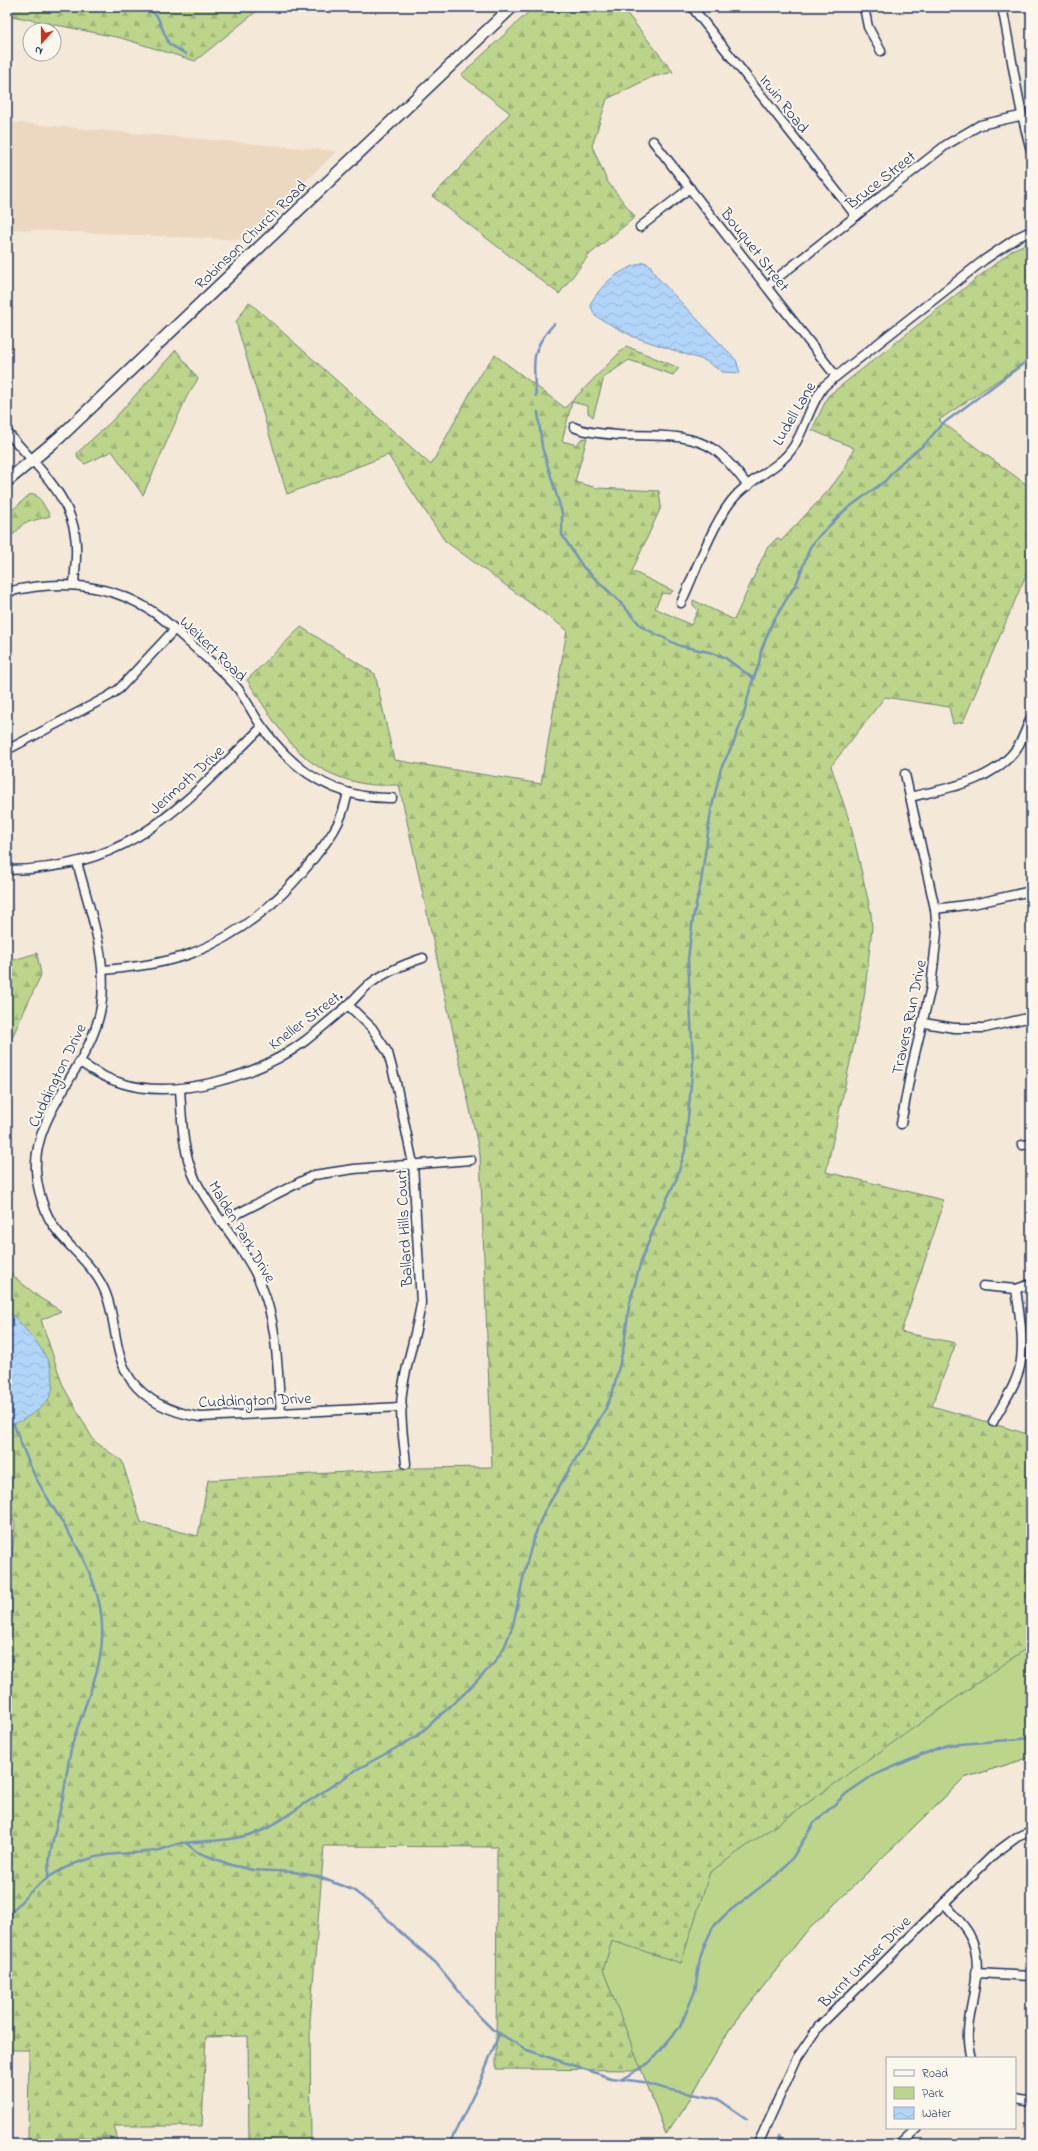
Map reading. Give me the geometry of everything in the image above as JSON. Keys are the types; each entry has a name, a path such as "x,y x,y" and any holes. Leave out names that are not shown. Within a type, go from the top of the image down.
{"street":[{"name":"Robinson Church Road","path":"7,481 32,461 157,345 512,7"},
{"name":"Irwin Road","path":"692,7 856,216"},
{"path":"864,7 868,27 881,51"},
{"path":"1002,7 1012,55 1020,116 1031,150"},
{"name":"Bruce Street","path":"768,286 946,145 980,125 1020,116"},
{"name":"Bouquet Street","path":"653,141 768,286 835,375"},
{"path":"640,228 690,188"},
{"name":"Ludell Lane","path":"681,603 723,514 733,498 783,459 794,446 815,397 835,375 984,260 1018,237 1031,231"},
{"path":"574,427 607,434 689,438 715,450 731,464 748,486"},
{"path":"7,432 32,461 61,500 72,522 76,548 74,584"},
{"name":"Weikert Road","path":"7,592 26,588 74,584 120,594 141,604 160,616 175,629 235,686 262,727 294,765 315,780 348,793 374,798 392,798"},
{"path":"7,750 109,696 119,689 175,629"},
{"path":"910,797 954,786 993,771 1006,761 1018,747 1031,717"},
{"name":"Jerimoth Drive","path":"7,870 44,868 78,862 128,843 153,828 176,811 262,727"},
{"name":"Travers Run Drive","path":"901,1124 911,1070 924,1023 931,987 937,933 935,909 905,774"},
{"path":"104,970 138,966 190,954 238,931 282,895 306,869 329,839 342,816 348,793"},
{"name":"Cuddington Drive","path":"78,862 104,970 101,1008 96,1027 81,1063 57,1102 38,1146 36,1170 38,1186 55,1227 95,1273 104,1288 110,1309 118,1350 131,1380 145,1394 156,1402 183,1414 200,1417 402,1407"},
{"path":"935,909 973,904 1031,891"},
{"name":"Kneller Street.","path":"81,1063 98,1074 121,1083 146,1089 180,1089 242,1074 274,1060 304,1041 348,1005 370,983 401,966 423,958"},
{"name":"Ballard Hills Court","path":"348,1005 372,1028 388,1053 414,1164 421,1302 418,1322 405,1376 402,1407 406,1464"},
{"path":"924,1023 954,1028 985,1028 1031,1017"},
{"name":"Malden Park Drive","path":"180,1089 184,1141 190,1167 196,1181 221,1222 252,1268 271,1311 275,1334 281,1412"},
{"path":"1022,1145 1031,1144"},
{"path":"221,1222 314,1175 414,1164 471,1160"},
{"path":"983,1286 1016,1289 1031,1284"},
{"path":"993,1422 1016,1378 1021,1361 1022,1335 1016,1289"},
{"name":"Burnt Umber Drive","path":"758,2144 797,2058 819,2026 994,1854 1017,1837 1031,1831"},
{"path":"944,1903 970,1934 976,1954 976,1973 967,2032 967,2042 971,2057"},
{"path":"976,1973 1031,1976"},
{"path":"1016,2099 1031,2102"},
{"path":"900,2144 916,2129"}],"shaded area":[{"path":"7,122 337,151 244,240 7,229"}],"green space":[{"path":"7,7 262,7 195,61 121,38 62,26 62,22 42,22 7,15"},
{"path":"534,7 622,7 673,72 652,77 607,99 592,146 607,181 635,217 589,255 559,294 432,196 510,113 461,75"},
{"path":"1031,242 1031,358 939,420 1031,488 1031,563 963,722 953,724 949,707 885,697 831,766 851,826 871,913 872,928 864,998 826,1172 943,1200 940,1215 901,1332 956,1343 932,1406 1031,1435 1031,1757 964,1778 805,1933 729,2030 689,2100 666,2134 642,2070 496,2069 497,1847 324,1846 310,2021 311,2144 249,2144 248,2036 206,2037 202,2126 114,2126 119,2144 111,2144 111,2137 28,2139 29,2050 7,2050 7,1614 15,1524 7,1506 7,1271 40,1298 61,1311 41,1320 63,1386 94,1441 122,1461 141,1522 198,1536 208,1480 416,1468 492,1467 480,1155 399,785 375,785 360,783 339,777 321,768 305,757 292,745 280,730 247,680 301,627 375,674 394,760 541,784 567,630 445,541 388,455 287,494 236,322 249,302 431,465 481,373 495,355 565,408 626,346 679,368 673,375 629,360 604,377 593,417 588,413 588,406 572,402 562,441 577,445 581,439 587,438 575,482 597,488 659,491 661,507 632,571 673,591 670,594 662,593 655,608 691,625 698,610 693,605 693,600 734,620 767,548 777,538 781,541 828,491 844,470 854,448 812,430 828,396 1014,249"},
{"path":"176,350 198,379 187,396 143,495 112,451 85,464 78,459 77,453 113,420"},
{"path":"35,494 42,502 50,516 24,523 14,534 7,535 7,515 29,495"},
{"path":"37,953 41,975 7,1048 7,962"},
{"path":"1031,1645 1031,1757 964,1778 805,1933 729,2030 689,2100 666,2134 603,1970 612,1941 681,1963 710,1872"}],"water":[{"path":"644,262 650,265 656,276 736,360 740,373 722,372 706,361 634,337 595,316 590,304 601,288 619,273"},
{"path":"7,1312 20,1323 42,1351 52,1373 53,1384 50,1395 44,1405 23,1420 11,1424 7,1424"}],"waterway":[{"path":"146,7 157,16 169,44 186,54"},
{"path":"536,396 534,375 535,357 541,341 554,324"},
{"path":"7,1918 28,1894 51,1876 63,1869 91,1858 107,1855 156,1851 182,1843 236,1838 257,1833 268,1828 356,1770 416,1737 466,1692 494,1663 504,1648 513,1625 533,1540 544,1512 606,1408 613,1391 624,1346 629,1306 641,1261 661,1211 676,1180 685,1151 693,1062 688,959 693,918 701,882 711,811 721,768 733,744 743,718 751,685 759,664 761,651 772,623 797,582 810,547 820,535 844,511 885,481 902,462 925,444 941,425 1031,358"},
{"path":"538,412 542,447 562,513 562,535 583,567 621,603 642,627 680,646 709,652 724,657 754,679"},
{"path":"14,1425 37,1480 74,1541 90,1573 96,1589 102,1625 100,1657 92,1687 71,1750 52,1847 48,1877"},
{"path":"622,2079 650,2062 680,2027 695,1991 700,1958 713,1927 727,1913 780,1872 793,1857 814,1823 847,1793 872,1776 938,1748 949,1745 1031,1738"},
{"path":"186,1843 197,1852 231,1865 253,1870 294,1872 316,1876 353,1890 378,1909 399,1931 436,1963 478,2015 492,2029 527,2050 611,2078 643,2082 666,2089 718,2099 747,2119"},
{"path":"449,2144 480,2082 499,2034"},
{"path":"778,2137 787,2144"}]}
